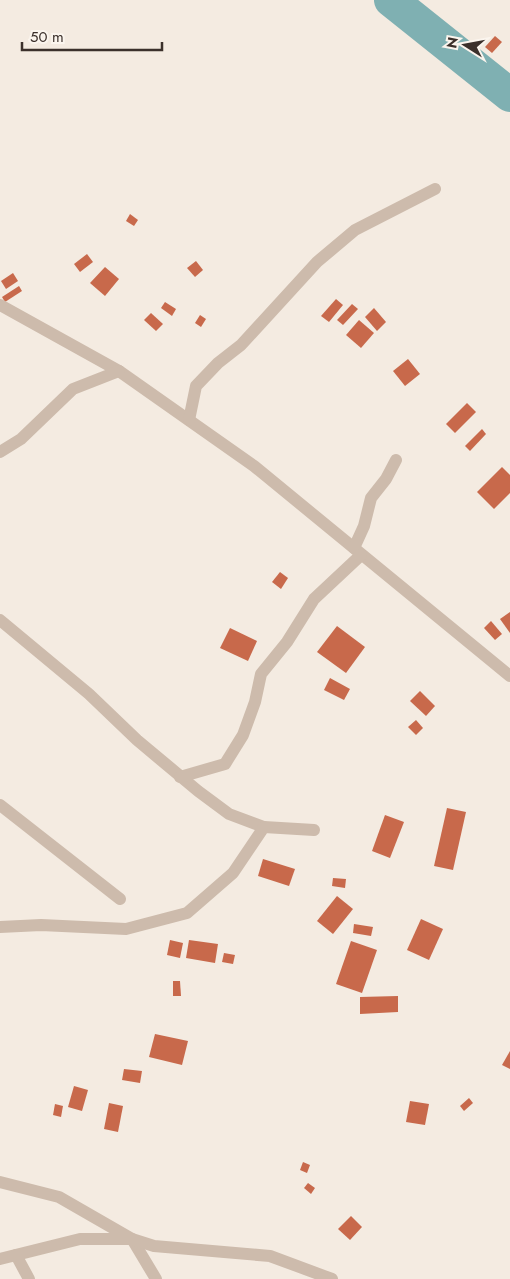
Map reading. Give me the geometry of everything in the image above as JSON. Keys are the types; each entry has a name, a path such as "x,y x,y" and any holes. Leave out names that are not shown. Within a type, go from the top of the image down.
{"street":[{"path":"189,420 196,386 218,363 241,345 317,262 356,230 435,189"},
{"path":"0,305 119,371 254,466 510,676"},
{"path":"0,452 21,439 73,389 119,371"},
{"path":"180,777 225,764 243,735 255,702 261,674 287,642 314,599 357,551 371,498 386,479 396,460"},
{"path":"0,620 89,694 137,740 180,777 229,814 264,827 314,830"},
{"path":"0,805 120,899"},
{"path":"0,927 41,925 126,929 187,914 233,873 264,827"},
{"path":"0,1182 59,1197 132,1239 154,1246 270,1256 332,1279"},
{"path":"0,1258 80,1239 132,1239"},
{"path":"132,1239 156,1279"},
{"path":"16,1255 29,1279"}],"building":[{"path":"495,36 502,42 492,53 485,47"},
{"path":"130,214 138,220 134,226 126,221"},
{"path":"87,254 93,262 80,272 74,264"},
{"path":"196,261 203,270 195,277 187,268"},
{"path":"105,267 119,279 105,296 90,283"},
{"path":"13,273 18,281 6,289 1,281"},
{"path":"19,286 22,291 5,302 2,297"},
{"path":"336,299 343,305 329,322 321,316"},
{"path":"165,302 176,309 172,316 161,308"},
{"path":"352,304 358,309 343,325 337,320"},
{"path":"374,308 386,322 377,331 365,317"},
{"path":"151,313 163,324 156,331 144,320"},
{"path":"200,315 206,319 201,327 195,323"},
{"path":"359,320 374,333 361,348 346,335"},
{"path":"408,359 420,374 405,386 393,371"},
{"path":"467,403 476,412 455,433 446,424"},
{"path":"482,429 486,434 470,451 465,446"},
{"path":"502,467 510,475 510,493 494,509 477,492"},
{"path":"280,572 288,578 281,589 272,582"},
{"path":"510,612 510,633 500,619"},
{"path":"491,621 502,634 495,640 484,628"},
{"path":"337,626 365,647 346,673 317,652"},
{"path":"230,628 257,641 248,661 220,648"},
{"path":"330,678 350,689 344,700 324,690"},
{"path":"420,691 435,706 426,716 410,701"},
{"path":"416,720 423,728 416,735 408,727"},
{"path":"447,808 466,812 453,870 434,866"},
{"path":"385,815 404,822 390,858 372,851"},
{"path":"263,859 295,869 289,886 258,876"},
{"path":"333,878 346,879 345,888 332,886"},
{"path":"337,896 353,909 333,934 317,921"},
{"path":"421,919 443,929 429,960 407,950"},
{"path":"354,924 373,927 371,936 353,933"},
{"path":"170,940 183,943 180,958 167,955"},
{"path":"189,940 218,944 215,963 186,958"},
{"path":"351,941 377,950 362,993 336,984"},
{"path":"224,953 235,955 233,964 222,962"},
{"path":"173,981 180,981 181,996 173,996"},
{"path":"398,996 398,1012 360,1014 360,997"},
{"path":"155,1034 188,1041 182,1065 149,1057"},
{"path":"510,1051 510,1069 502,1065"},
{"path":"124,1069 142,1071 140,1083 122,1080"},
{"path":"74,1086 88,1090 82,1111 68,1107"},
{"path":"469,1098 473,1103 464,1111 460,1106"},
{"path":"410,1101 429,1104 425,1125 406,1122"},
{"path":"109,1103 123,1106 118,1132 104,1129"},
{"path":"55,1104 63,1106 61,1117 53,1115"},
{"path":"303,1162 310,1165 307,1173 300,1170"},
{"path":"308,1183 315,1188 311,1194 304,1188"},
{"path":"351,1216 362,1227 350,1240 338,1229"}],"waterway":[{"path":"391,0 510,95"}]}
